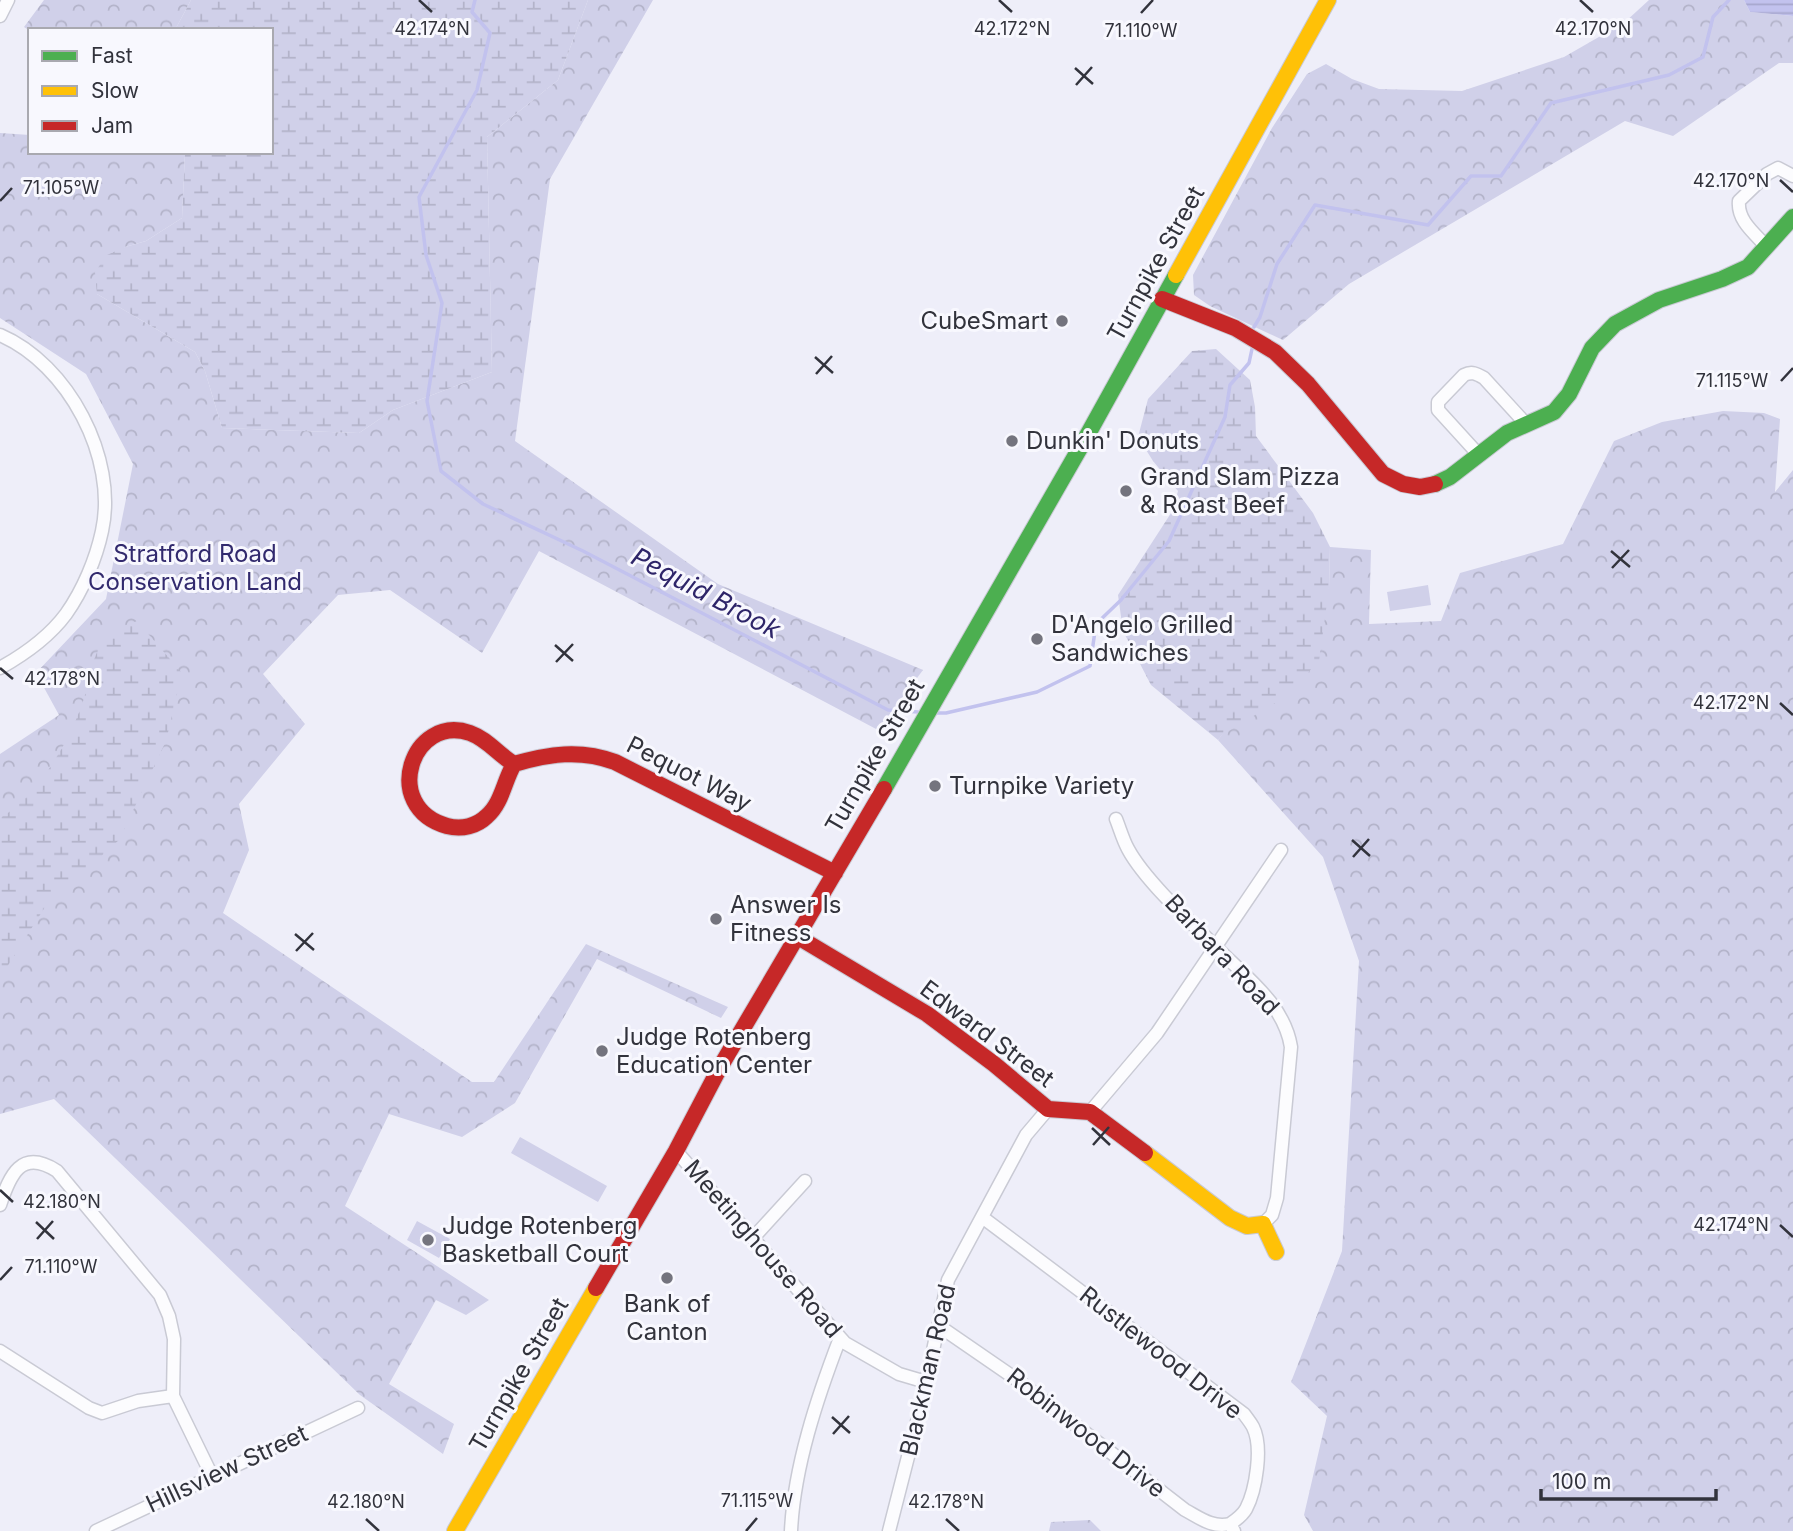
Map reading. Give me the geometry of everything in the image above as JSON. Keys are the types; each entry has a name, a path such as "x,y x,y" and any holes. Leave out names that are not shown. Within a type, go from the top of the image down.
{"street":[{"path":"0,16 8,0"},
{"name":"Turnpike Street","path":"455,1531 676,1151 719,1069 1083,443 1328,0"},
{"path":"1766,246 1744,221 1738,211 1739,201 1767,174 1778,168 1793,176"},
{"path":"1162,299 1255,338 1271,349 1295,371 1383,474 1396,482 1431,488 1457,472 1497,439 1558,409 1570,393 1590,352 1613,326 1657,300 1738,273 1748,267 1793,217"},
{"path":"0,335 36,357 59,380 79,407 93,440 101,470 104,499 103,529 82,588 66,614 48,634 0,668"},
{"path":"1478,454 1438,411 1438,402 1464,375 1476,373 1484,378 1526,424"},
{"path":"460,731 474,735 502,758 514,764 494,809 475,825 454,828 440,825 422,813 410,795 408,771 412,760 425,742 436,735 460,731"},
{"name":"Pequot Way","path":"514,764 542,755 564,752 581,752 602,757 835,873"},
{"name":"Barbara Road","path":"1116,819 1127,849 1146,874 1215,947 1258,987 1289,1029 1292,1047 1277,1198 1272,1215 1263,1224"},
{"path":"1276,1252 1263,1224 1247,1226 1230,1218 1090,1112 1157,1033 1281,849"},
{"name":"Edward Street","path":"798,937 927,1014 1048,1108 1090,1112"},
{"name":"Blackman Road","path":"889,1531 948,1280 1026,1135 1048,1108"},
{"name":"Meetinghouse Road","path":"676,1151 840,1338 851,1348 899,1374 926,1382"},
{"path":"0,1205 12,1174 19,1166 34,1163 47,1165 57,1171 160,1295 169,1316 174,1339 173,1396 212,1476"},
{"path":"753,1238 805,1181"},
{"name":"Rustlewood Drive","path":"982,1217 1244,1414 1254,1428 1258,1445 1255,1484 1247,1508 1232,1528"},
{"name":"Robinwood Drive","path":"939,1326 1016,1379 1185,1510 1209,1524 1232,1528"},
{"path":"791,1531 792,1501 801,1462 823,1385 840,1338"},
{"path":"0,1352 89,1408 102,1413 138,1401 173,1396"},
{"name":"Hillsview Street","path":"96,1531 358,1408"}],"green space":[{"path":"44,0 191,0 176,28 28,30 24,27"},
{"path":"191,0 588,0 558,80 487,137 492,372 393,410 359,433 222,428 205,371 195,352 97,294 95,272 107,255 146,241 182,218 185,154 273,154 273,28 176,28"},
{"name":"Stratford Road Conservation Land","path":"588,0 653,0 550,179 515,441 718,584 923,670 878,730 539,551 482,653 390,590 338,595 263,674 305,724 239,804 249,850 223,913 472,1082 494,1082 586,944 728,1007 721,1018 597,959 515,1103 462,1137 389,1114 345,1206 489,1300 466,1315 436,1300 389,1384 454,1424 443,1454 360,1395 54,1099 0,1114 0,754 59,715 36,673 106,599 133,464 86,374 0,318 0,133 28,135 28,154 185,154 182,218 146,241 125,247 97,294 195,352 205,371 222,428 359,433 393,410 492,372 487,137 558,80"},
{"path":"1649,0 1744,0 1750,12 1793,16 1793,63 1779,63 1673,136 1625,121 1349,284 1283,340 1210,306 1194,295 1193,275 1272,128 1307,74 1326,64 1352,79 1379,89 1462,91 1564,57 1625,22"},
{"path":"1216,349 1250,380 1256,436 1313,513 1330,547 1329,588 1319,661 1285,697 1218,740 1151,685 1123,631 1118,595 1173,510 1178,491 1153,461 1138,437 1148,399 1192,351"},
{"path":"1723,411 1764,413 1780,419 1775,492 1793,470 1793,1531 1313,1531 1304,1515 1327,1416 1291,1382 1342,1251 1359,961 1323,857 1218,740 1329,588 1330,547 1371,550 1369,624 1441,621 1460,573 1563,544 1614,441 1662,422"},
{"path":"1428,585 1431,605 1390,611 1387,592"},
{"path":"137,621 182,673 166,741 119,840 45,907 0,978 0,818 28,796 63,746 85,695 98,649 114,631"},
{"path":"520,1137 607,1186 598,1202 511,1153"},
{"name":"Judge Rotenberg Basketball Court","path":"417,1221 450,1239 439,1258 407,1240"},
{"path":"1090,1520 1101,1531 1049,1531 1051,1522"}],"water":[{"path":"1744,0 1793,0 1793,16 1750,12"}],"waterway":[{"name":"Pequid Brook","path":"475,0 472,12 490,33 477,90 419,197 426,255 442,303 427,401 441,471 483,504 583,551 888,710 918,712"},
{"name":"Pequid Brook","path":"1254,327 1260,317 1277,264 1315,205 1428,225 1471,176 1501,176 1551,103 1669,75 1703,57 1713,17 1729,0"},
{"name":"Pequid Brook","path":"937,713 1037,692 1090,666 1096,624 1121,600 1169,541 1225,417 1230,385 1249,363 1252,349"}],"traffic: fast":[{"path":"1435,484 1450,477 1507,433 1554,412 1569,394 1592,348 1615,324 1659,300 1722,279 1748,267 1793,217"},
{"path":"884,789 1176,275"}],"traffic: slow":[{"path":"1176,275 1328,0"},
{"path":"1145,1153 1230,1218 1247,1226 1263,1224 1276,1252"},
{"path":"455,1531 596,1288"}],"traffic: jam":[{"path":"1162,299 1235,328 1275,352 1308,384 1383,474 1403,484 1420,487 1435,484"},
{"path":"514,764 496,805 474,825 458,828 447,826 426,816 414,801 410,783 412,765 420,749 433,736 450,730 470,733 514,764 565,754 589,755 615,762 835,873"},
{"path":"596,1288 676,1151 719,1069 884,789"},
{"path":"798,937 927,1014 1048,1109 1090,1112 1145,1153"}],"place":[{"name":"CubeSmart","path":"1062,321"},
{"name":"Dunkin' Donuts","path":"1012,441"},
{"name":"Grand Slam Pizza & Roast Beef","path":"1126,491"},
{"name":"D'Angelo Grilled Sandwiches","path":"1037,639"},
{"name":"Turnpike Variety","path":"935,786"},
{"name":"Answer Is Fitness","path":"716,919"},
{"name":"Judge Rotenberg Education Center","path":"602,1051"},
{"name":"Judge Rotenberg Basketball Court","path":"428,1240"},
{"name":"Bank of Canton","path":"667,1278"}]}
